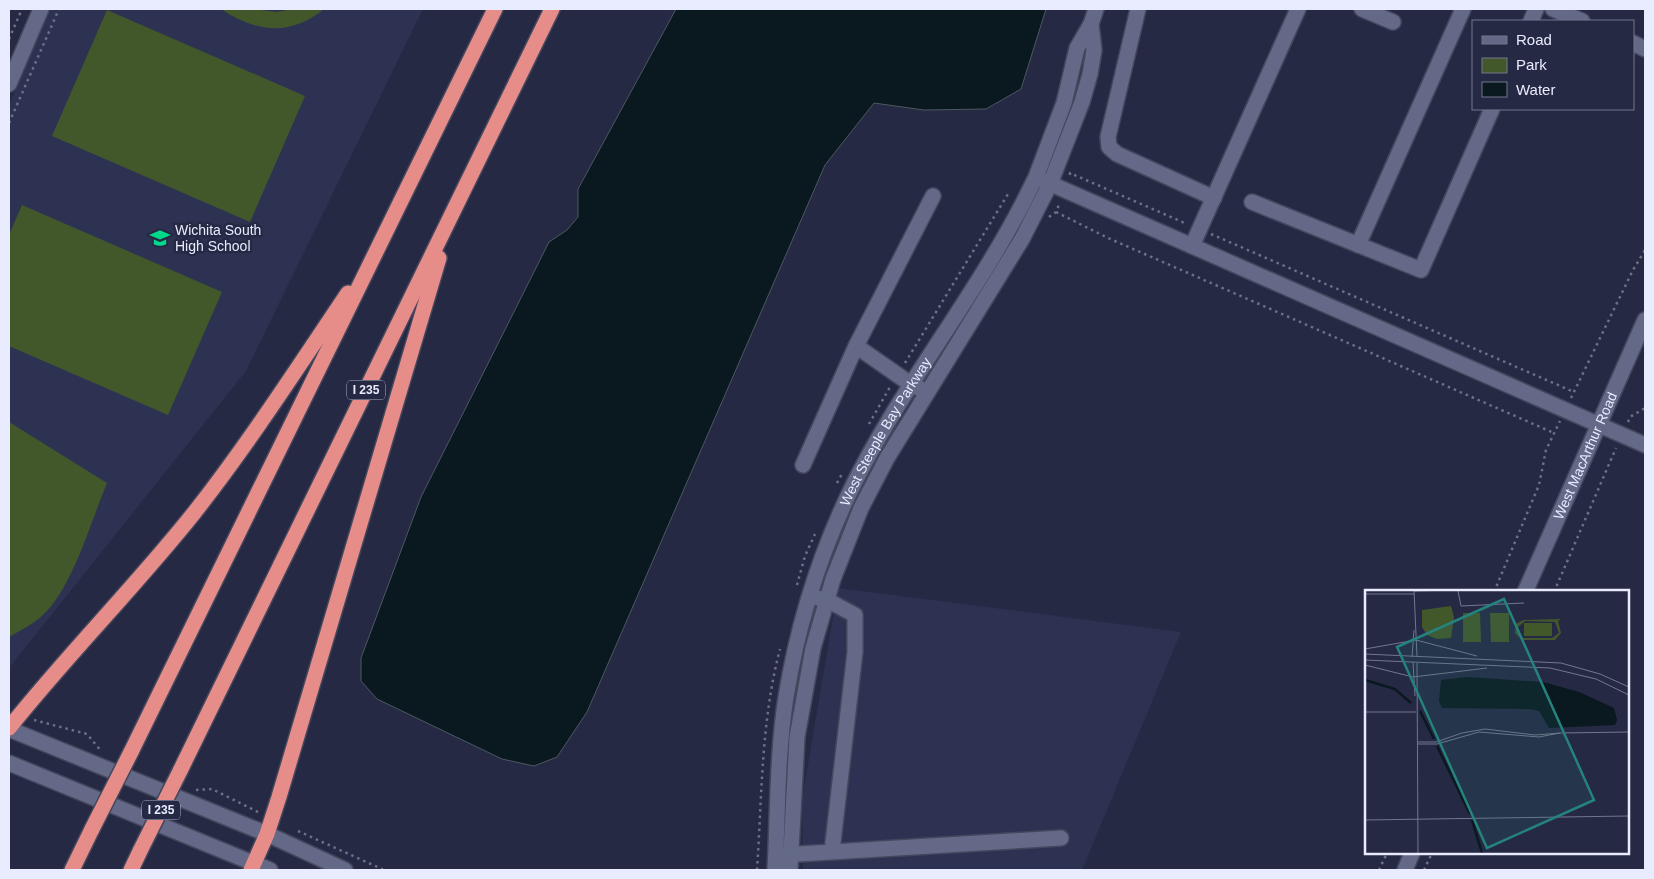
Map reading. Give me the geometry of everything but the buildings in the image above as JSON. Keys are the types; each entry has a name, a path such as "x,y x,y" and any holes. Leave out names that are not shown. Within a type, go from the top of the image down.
{"highway":[{"path":"72,870 495,9"},
{"name":"I 235","path":"130,870 552,9"},
{"path":"252,867 267,834 452,214"},
{"path":"9,729 48,679 130,590 195,512 245,444 378,249"}],"street":[{"path":"9,84 41,9"},
{"name":"West Steeple Bay Parkway","path":"775,863 779,763 786,696 810,596 833,529 847,497 912,385 1018,214 1036,178 1064,103 1077,48 1091,24 1096,9"},
{"path":"1138,9 1108,137 1110,147 1117,154 1214,198"},
{"path":"1192,246 1298,9"},
{"path":"1362,9 1393,22"},
{"path":"1358,245 1463,9"},
{"path":"1553,9 1580,20"},
{"name":"West Steeple Bay Parkway","path":"790,870 797,737 813,648 827,600 861,508 887,458 1022,239 1057,187 1090,74 1094,50 1091,24"},
{"path":"1252,202 1421,270 1492,110"},
{"path":"1036,178 1645,445"},
{"path":"802,465 856,346 933,196"},
{"name":"West MacArthur Road","path":"1526,590 1645,320"},
{"path":"856,346 912,385 927,392"},
{"path":"810,596 827,600 854,615 855,652 832,851"},
{"path":"9,729 267,834 345,870"},
{"path":"9,763 252,867 270,870"},
{"path":"775,863 792,854 1061,838"},
{"path":"1405,870 1412,854"}],"path":[{"path":"9,39 22,9"},
{"path":"9,123 59,9"},
{"path":"1056,212 1057,187 1070,173 1574,392"},
{"path":"1048,218 1056,212"},
{"path":"1056,212 1117,242 1554,433"},
{"path":"1555,590 1630,416 1645,408"},
{"path":"27,718 87,734 101,752"},
{"path":"188,787 196,790 212,789 262,813"},
{"path":"298,831 384,870"},
{"path":"1379,870 1387,854"},
{"path":"1424,870 1432,854"}],"shaded area":[{"name":"Wichita South High School","path":"50,9 423,9 246,371 9,668 9,105"},
{"path":"838,588 1181,632 1082,870 803,870 802,800"}],"green space":[{"path":"221,9 251,9 277,12 292,9 324,9 298,24 272,28 247,23"},
{"path":"107,10 305,96 250,222 52,136"},
{"path":"22,205 222,292 168,415 9,346 9,235"},
{"path":"9,422 107,483 64,587 40,618 9,637"}],"water":[{"path":"676,9 1046,9 1021,89 986,109 924,110 874,103 825,165 587,712 557,757 534,766 502,759 377,699 361,681 361,658 421,497 549,242 567,230 578,217 578,189"}],"place":[{"name":"Wichita South High School","path":"160,238"}]}
